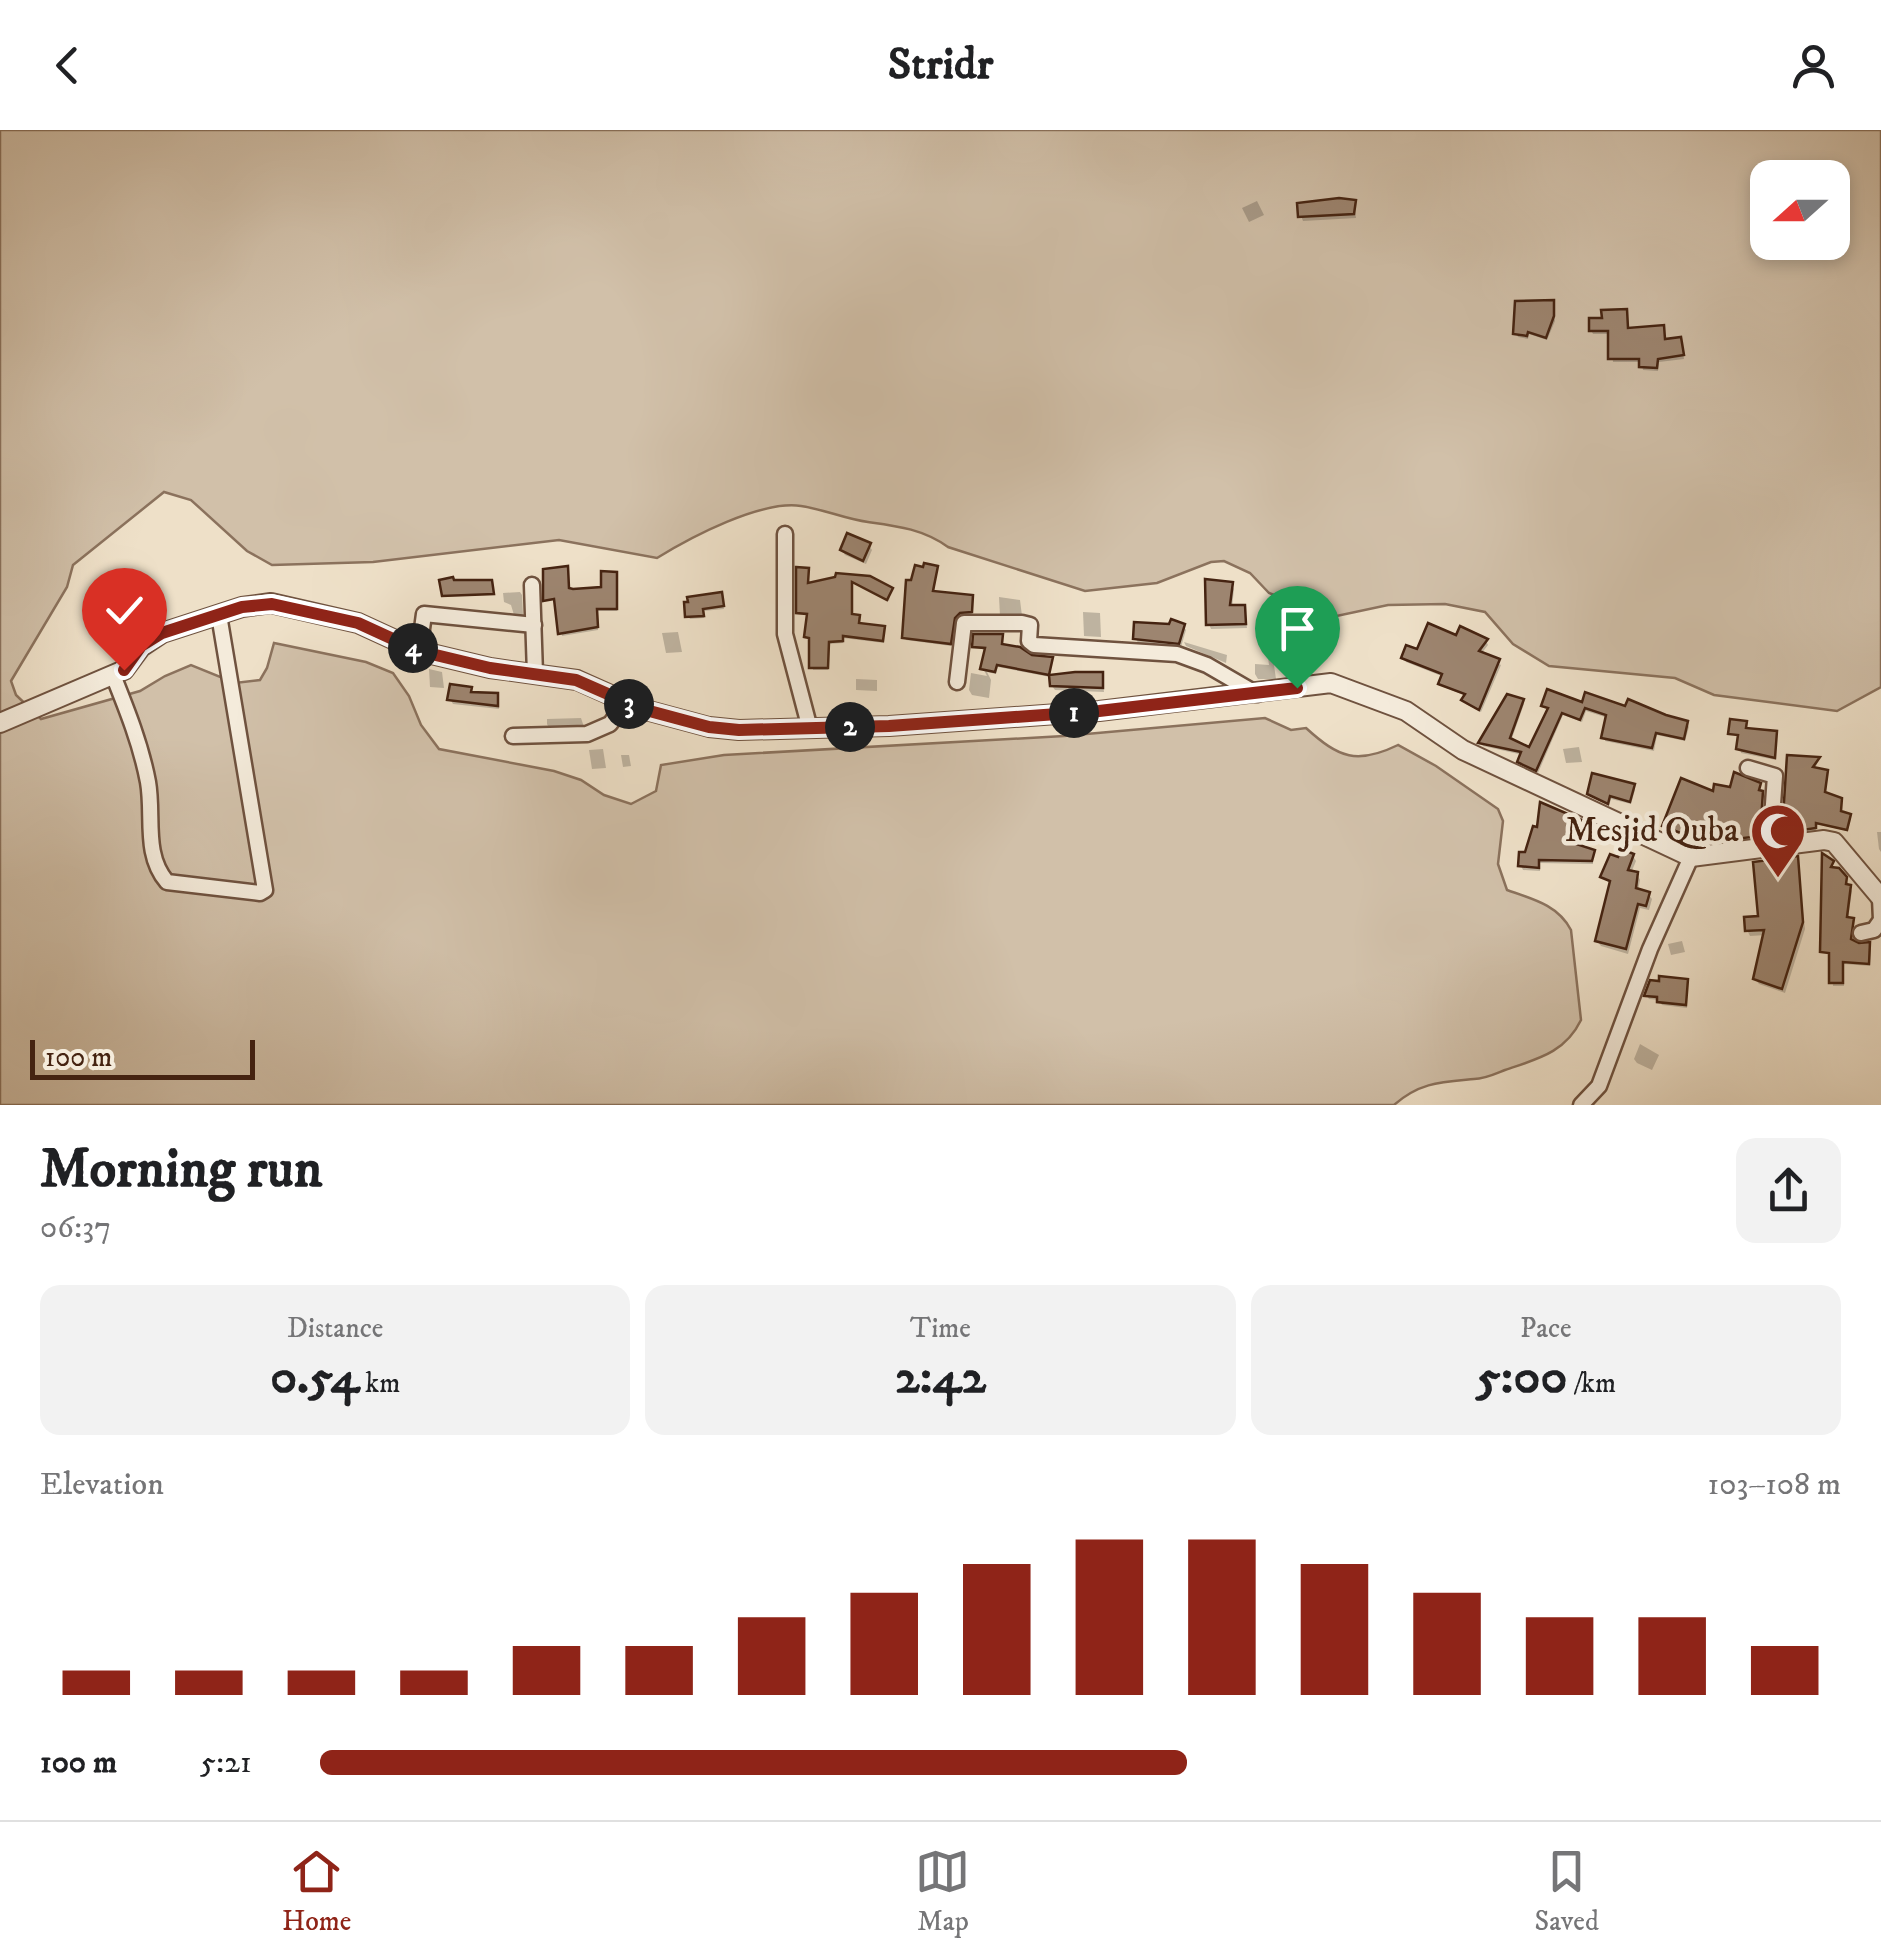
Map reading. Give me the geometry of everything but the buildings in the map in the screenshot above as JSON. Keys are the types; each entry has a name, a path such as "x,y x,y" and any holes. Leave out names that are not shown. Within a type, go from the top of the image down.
{"street":[{"path":"785,534 784,634 810,730"},
{"path":"532,585 535,674"},
{"path":"0,723 124,670 141,646 162,633 254,604 280,605 358,623 419,651 490,668 594,685 626,702 709,727 739,730 810,730 1099,711 1258,694 1321,682 1362,692 1406,711 1463,750 1691,857 1824,840 1834,842 1881,898 1881,920 1874,930 1861,934"},
{"path":"113,675 148,780 151,843 158,872 167,882 260,893 266,890 219,614"},
{"path":"419,651 424,614 534,625"},
{"path":"957,682 964,623 1022,623 1030,625 1030,644 1177,654 1207,665 1258,694"},
{"path":"513,736 587,734 610,724 626,702"},
{"path":"1748,768 1774,776 1770,846"},
{"path":"1581,1105 1599,1086 1650,949 1691,857"}],"shaded area":[{"path":"0,130 1881,130 1881,687 1837,711 1714,695 1675,678 1549,666 1513,644 1485,612 1445,604 1388,605 1332,617 1269,593 1250,573 1224,561 1211,562 1157,583 1085,591 948,547 909,529 809,507 785,506 727,522 657,558 559,540 373,562 272,565 247,551 191,500 164,492 73,565 67,587 11,681 16,695 41,719 140,691 191,665 235,683 260,680 274,643 366,662 393,673 439,749 554,771 631,804 656,791 661,765 724,755 1064,736 1265,718 1291,730 1306,728 1329,746 1349,755 1371,755 1398,745 1498,809 1503,821 1498,864 1507,890 1552,909 1571,930 1581,1020 1567,1040 1549,1053 1486,1077 1422,1087 1394,1105 0,1105"}],"place":[{"name":"Mesjid Quba","path":"1778,880"}],"route":[{"path":"124,670 141,646 162,633 242,607 272,604 358,623 419,651 490,668 576,680 594,685 632,706 709,727 739,730 889,726 1099,711 1297,688"}]}
